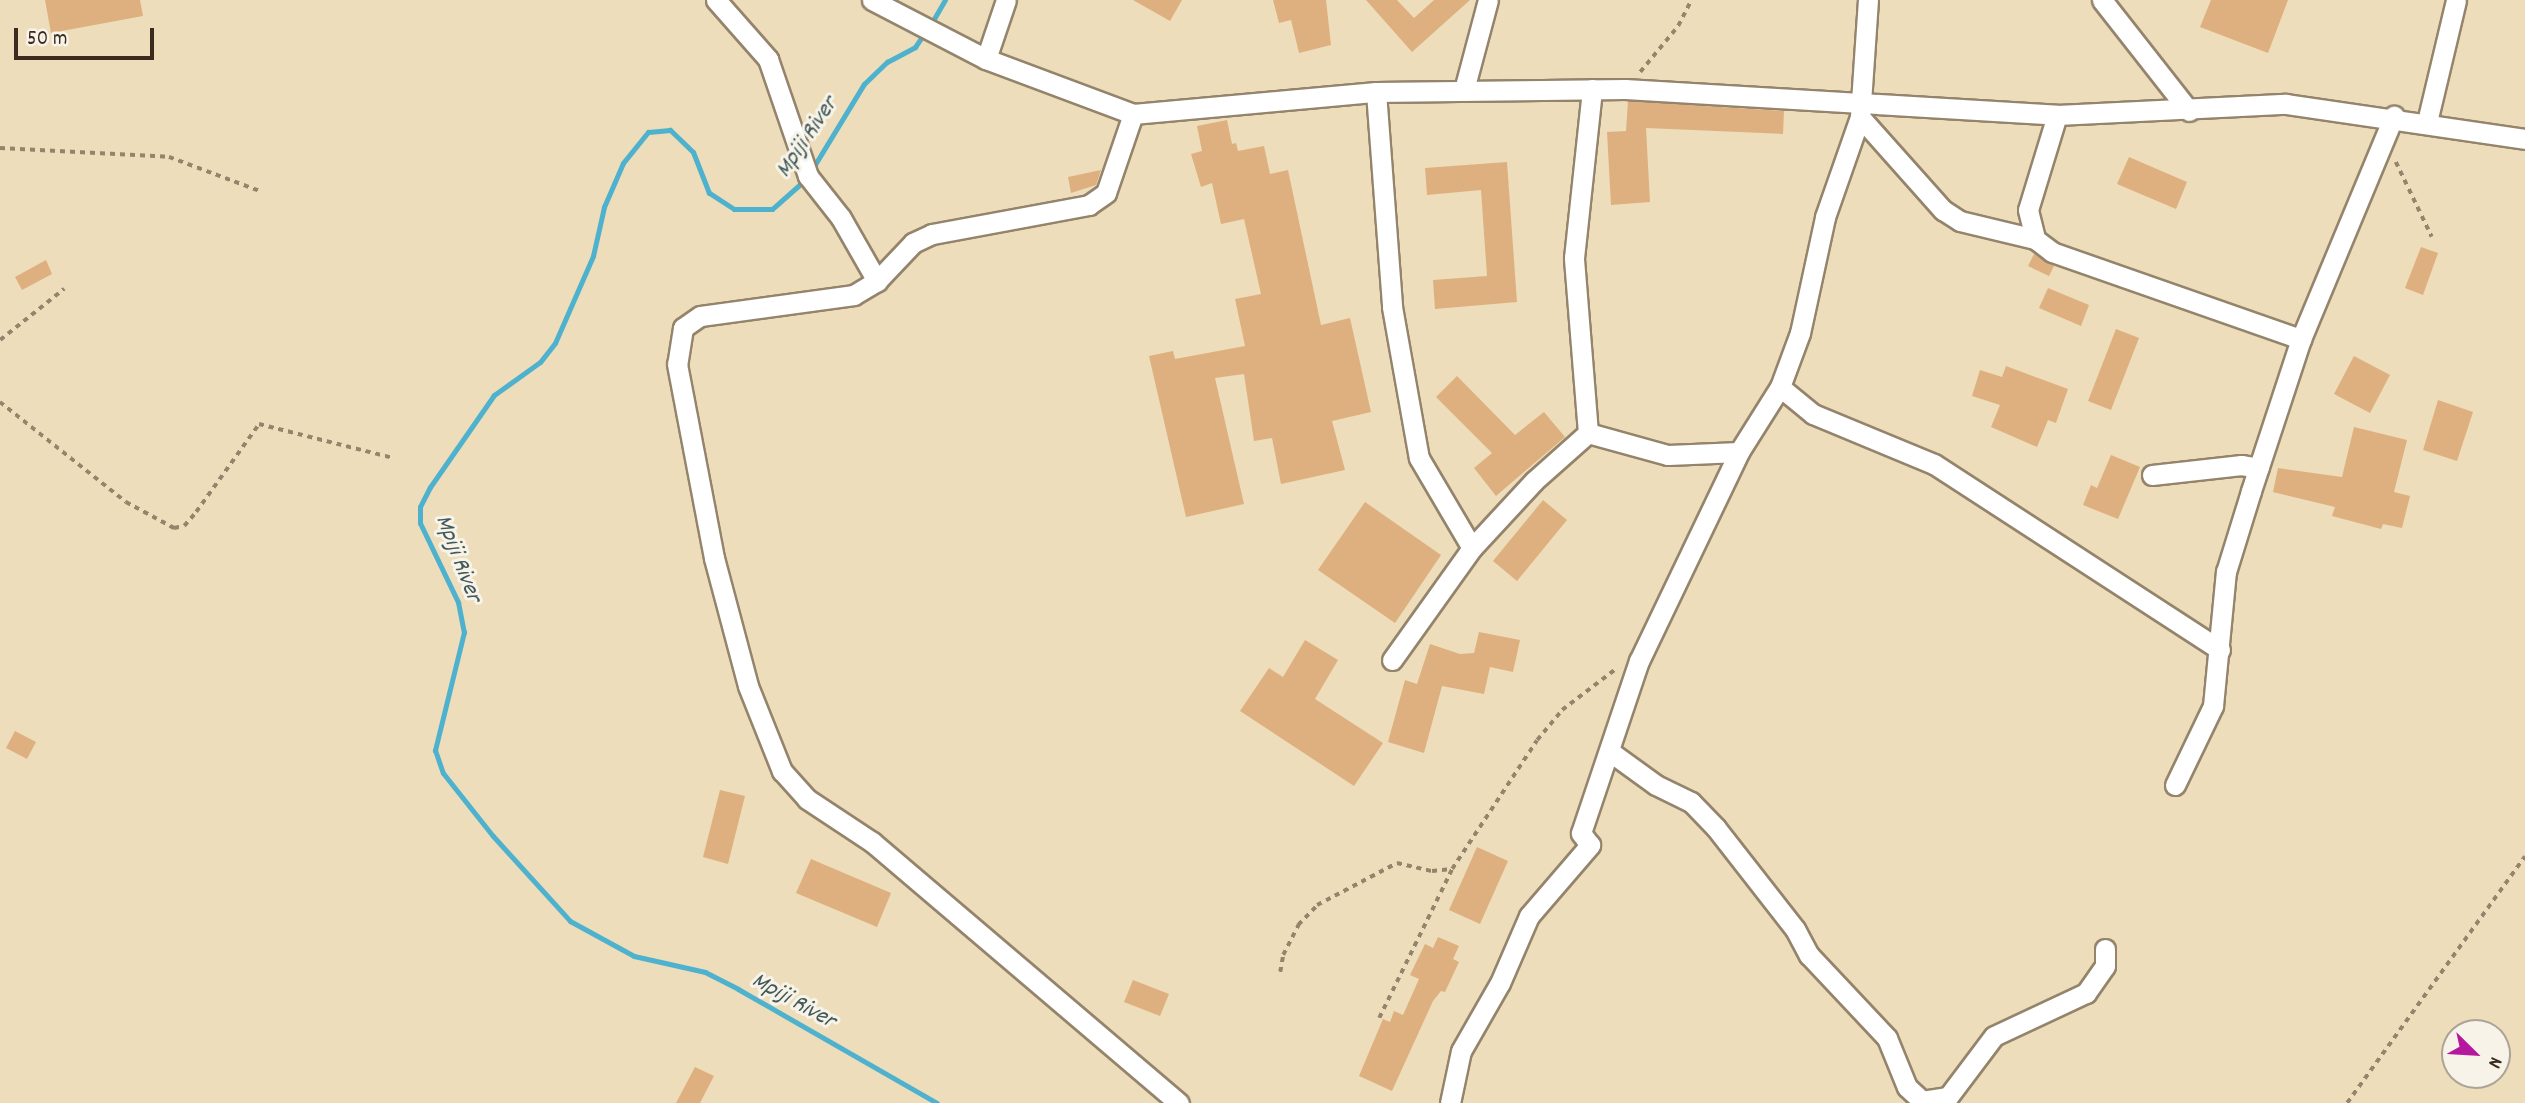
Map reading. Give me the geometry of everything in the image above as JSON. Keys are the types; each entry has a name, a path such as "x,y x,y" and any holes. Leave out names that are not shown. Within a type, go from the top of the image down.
{"street":[{"path":"716,0 768,59 808,176 841,218 877,281"},
{"path":"872,0 985,59 1133,114 1376,92 1625,89 1861,108 2057,115 2189,111 2286,104 2394,116 2525,139"},
{"path":"985,59 1006,0"},
{"path":"1464,90 1488,0"},
{"path":"1450,1103 1461,1051 1500,983 1529,916 1590,845 1581,833 1639,661 1739,452 1780,387 1800,333 1825,217 1861,108 1868,0"},
{"path":"2102,0 2189,111"},
{"path":"2427,122 2456,0"},
{"path":"1588,433 1574,258 1592,89"},
{"path":"1376,92 1392,307 1419,458 1472,548"},
{"path":"1861,108 1943,210 1960,221 2035,239 2052,252 2301,339"},
{"path":"1133,114 1106,192 1089,205 932,234 914,243 877,281 854,295 700,316 682,328 677,342 692,461 748,686 782,771 807,799 872,842 1179,1103"},
{"path":"2035,239 2028,210 2057,115"},
{"path":"2175,785 2213,706 2226,572 2250,491 2301,339 2394,116"},
{"path":"1780,387 1813,414 1934,464 2220,650"},
{"path":"1588,433 1668,454 1739,452"},
{"path":"1392,660 1472,548 1535,481 1588,433"},
{"path":"2152,475 2241,465 2259,468"},
{"path":"1609,751 1656,785 1691,802 1716,828 1795,929 1809,955 1887,1038 1907,1087 1922,1101 1948,1097 1994,1036 2086,993 2105,966 2105,949"}],"path":[{"path":"1625,89 1678,26 1691,0"},
{"path":"2383,143 2404,173 2432,237"},
{"path":"0,148 169,157 260,191"},
{"path":"0,340 64,289"},
{"path":"0,402 126,502 174,528 184,526 196,512 258,424 393,458"},
{"path":"1378,1018 1452,869 1536,740 1562,710 1610,671 1639,661"},
{"path":"2347,1103 2525,856"},
{"path":"1280,972 1283,955 1298,925 1317,905 1397,863 1432,871 1452,869"}],"building":[{"path":"45,0 140,0 143,16 51,33"},
{"path":"1133,0 1182,0 1170,21"},
{"path":"1273,0 1326,0 1331,45 1299,53 1291,20 1279,23"},
{"path":"1366,0 1397,0 1414,18 1434,0 1470,0 1412,52"},
{"path":"2211,0 2288,0 2268,53 2200,27"},
{"path":"1628,101 1784,111 1783,134 1646,128 1650,202 1611,205 1607,132 1626,131"},
{"path":"1227,120 1232,144 1236,143 1238,151 1264,146 1270,174 1288,170 1321,325 1350,318 1371,412 1332,421 1345,470 1281,484 1272,438 1254,441 1244,374 1215,378 1244,504 1186,517 1149,356 1173,351 1175,359 1245,346 1235,299 1261,294 1244,219 1221,224 1212,183 1201,187 1191,154 1202,151 1197,126"},
{"path":"2129,157 2187,182 2176,209 2117,184"},
{"path":"1507,162 1517,302 1435,309 1433,280 1487,276 1481,190 1427,195 1425,168"},
{"path":"1101,170 1096,185 1071,193 1068,177"},
{"path":"2421,247 2438,253 2423,295 2405,288"},
{"path":"2034,254 2054,266 2049,276 2028,266"},
{"path":"46,260 52,274 22,290 15,277"},
{"path":"2048,288 2089,305 2081,326 2039,308"},
{"path":"2116,329 2139,338 2111,410 2088,401"},
{"path":"2354,356 2390,375 2370,413 2334,394"},
{"path":"2006,366 2068,389 2056,423 2048,420 2037,447 1991,427 2000,405 1972,396 1980,370 2002,377"},
{"path":"1457,376 1515,435 1544,412 1565,437 1496,496 1474,468 1492,453 1436,397"},
{"path":"2438,400 2473,412 2457,461 2423,450"},
{"path":"2354,427 2407,440 2394,492 2410,496 2402,528 2383,524 2381,529 2332,516 2335,507 2273,492 2278,468 2342,477"},
{"path":"2111,455 2140,467 2118,519 2083,505 2091,485 2097,488"},
{"path":"1543,500 1567,520 1517,581 1493,561"},
{"path":"1365,502 1441,555 1395,623 1318,570"},
{"path":"1479,632 1520,640 1513,672 1490,667 1484,694 1442,686 1424,753 1388,742 1405,680 1417,684 1430,644 1460,654 1474,653"},
{"path":"1305,640 1338,660 1315,699 1383,743 1354,786 1240,711 1269,668 1283,677"},
{"path":"15,731 36,742 27,759 6,748"},
{"path":"720,790 745,796 728,864 703,857"},
{"path":"1477,847 1508,861 1480,924 1449,910"},
{"path":"811,859 891,893 877,927 796,893"},
{"path":"1438,937 1459,946 1453,959 1459,962 1445,992 1441,991 1433,1001 1392,1091 1359,1076 1383,1019 1390,1022 1394,1011 1403,1015 1419,979 1410,975 1425,944 1433,948"},
{"path":"1133,980 1169,994 1160,1016 1124,1002"},
{"path":"695,1067 714,1076 700,1103 676,1103"}],"waterway":[{"name":"Mpiji River","path":"931,24 945,0"},
{"name":"Mpiji River","path":"811,171 864,84 887,62 915,47 925,32"},
{"name":"Mpiji River","path":"806,179 772,209 734,209 709,193 693,152 670,130 648,132 623,163 604,207 593,256 555,343 540,362 494,395 430,487 420,507 420,523 458,602 464,632 435,750 443,773 493,836 570,921 634,956 705,972 937,1103"}]}
